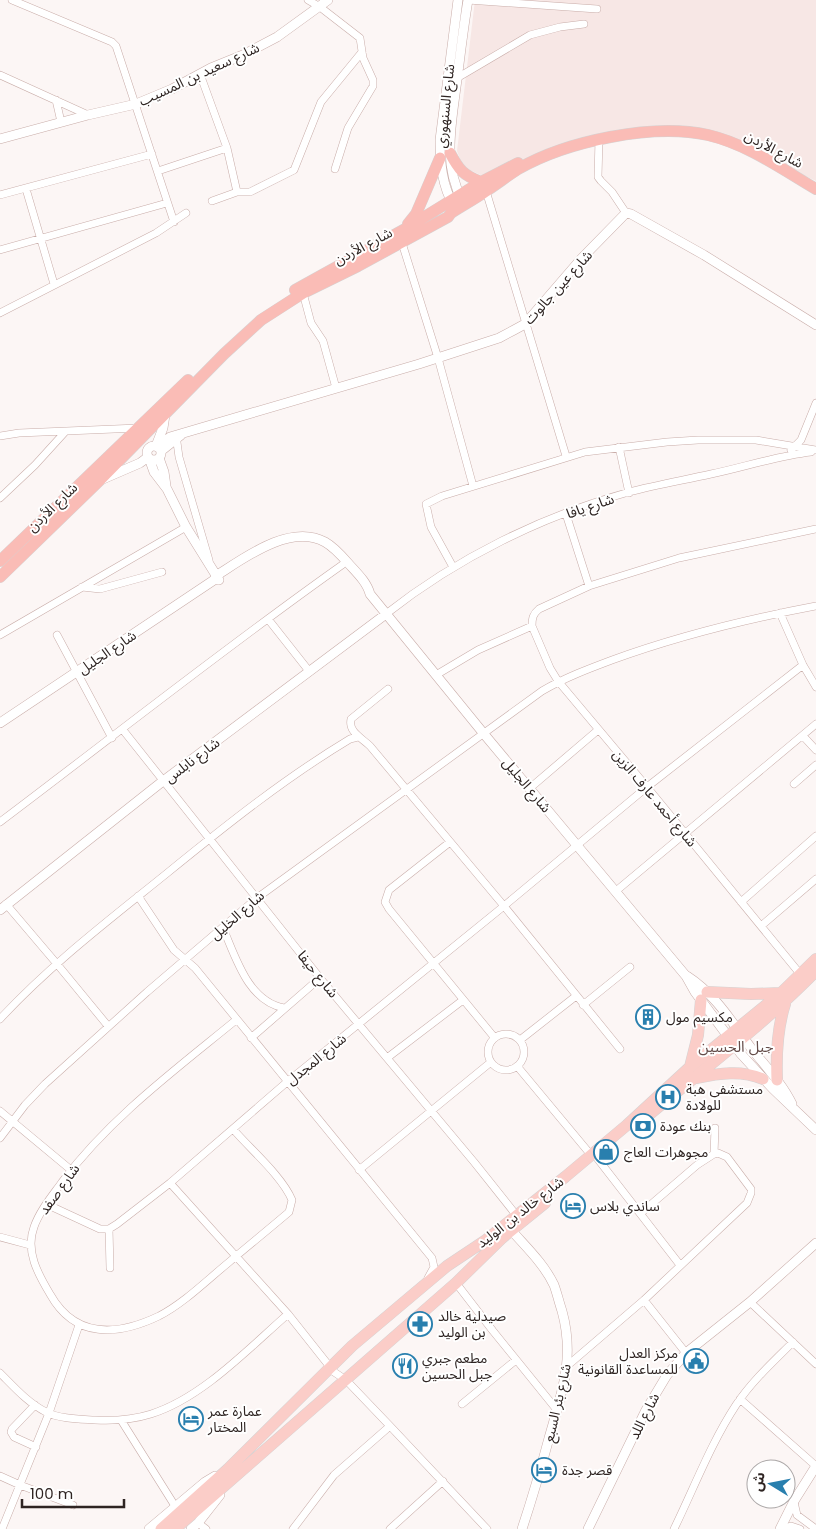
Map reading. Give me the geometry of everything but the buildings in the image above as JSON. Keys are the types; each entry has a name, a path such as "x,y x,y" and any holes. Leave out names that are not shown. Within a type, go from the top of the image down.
{"highway":[{"name":"شارع الأردن","path":"484,187 505,168 569,142 622,129 677,125 709,129 734,137 816,182"},
{"name":"شارع الأردن","path":"0,561 209,359 266,310 291,292 523,167 560,151 599,139 634,133 668,131 708,135 727,142 756,154 816,189"},
{"path":"405,229 416,214 445,156 462,172 484,187"},
{"name":"شارع الأردن","path":"0,577 252,328 272,312 303,293 402,243 425,228 448,217 458,203"}],"main road":[{"name":"شارع خالد بن الوليد","path":"232,1472 321,1378 330,1366 352,1346 447,1266 486,1240 740,1042 784,997 816,959"},
{"name":"شارع خالد بن الوليد","path":"160,1529 203,1497 346,1380 456,1283 690,1067 732,1032 784,997 816,971"},
{"path":"690,1067 698,1035 704,996 751,994 784,997 777,1040 777,1080"},
{"path":"696,1078 729,1073 764,1079"},
{"path":"447,1266 455,1271 456,1283"},
{"path":"321,1378 331,1381 334,1390"},
{"name":"شارع خالد بن الوليد","path":"174,1529 203,1497"}],"street":[{"path":"12,0 114,44 118,49 174,222"},
{"path":"308,0 360,38 365,65 373,80 373,86 348,128 335,169"},
{"name":"شارع سعيد بن المسيب","path":"0,139 136,104 172,89 277,37 328,0"},
{"name":"شارع السنهوري","path":"458,0 451,89 450,135 445,156 451,170 458,203"},
{"path":"468,0 596,9"},
{"name":"شارع السنهوري","path":"451,89 457,78 468,0"},
{"path":"457,78 530,35 560,27 584,24"},
{"path":"212,201 237,192 250,192 294,170 321,102 362,52"},
{"path":"200,74 227,148 237,192"},
{"path":"0,75 88,115"},
{"path":"56,100 61,122"},
{"path":"599,139 598,177 612,192 626,214 632,214 704,255 816,325"},
{"path":"158,172 227,148"},
{"path":"0,195 152,154"},
{"path":"484,187 566,456"},
{"path":"26,189 54,284"},
{"path":"0,250 167,203"},
{"path":"0,313 156,233 186,213"},
{"name":"شارع عين جالوت","path":"100,480 140,464 155,453 167,438 367,380 499,338 526,323 581,260 626,214"},
{"path":"402,243 438,358 473,486"},
{"path":"303,293 311,323 322,341 336,388"},
{"path":"787,456 801,440 816,402"},
{"path":"165,415 155,453 154,472 167,489 186,527 215,577"},
{"path":"0,436 19,433 138,428"},
{"path":"0,498 35,465 65,432"},
{"path":"178,436 179,457 215,577"},
{"path":"453,567 430,527 426,504 442,496 536,468 566,456 619,447 698,440 756,440 816,450"},
{"path":"619,447 629,493"},
{"name":"شارع يافا","path":"386,614 414,592 453,567 501,541 566,514 629,493 816,450"},
{"path":"566,514 589,586"},
{"path":"0,636 186,527"},
{"path":"436,675 478,650 532,626 533,615 536,612 546,605 589,586 679,558 816,529"},
{"name":"شارع الجليل","path":"0,723 257,550 284,540 299,537 320,540 337,550 362,578 370,594 386,614 704,996 740,1042"},
{"name":"شارع الجليل","path":"215,577 272,548 300,540 317,544 327,549 362,588 370,594"},
{"path":"0,822 123,730 199,670 342,565"},
{"path":"82,587 100,589 162,572"},
{"name":"شارع الخليل","path":"0,1138 12,1121 45,1084 108,1026 256,898 542,691 558,681 670,640 816,606"},
{"path":"780,613 803,665 816,687"},
{"name":"شارع نابلس","path":"3,907 163,781 386,614"},
{"path":"268,619 309,671"},
{"name":"شارع أحمد عارف الزين","path":"532,626 550,668 558,681 801,975"},
{"path":"57,635 112,738"},
{"name":"شارع المجدل","path":"109,1229 170,1183 287,1082 647,787 803,665"},
{"path":"388,689 350,719 352,729 358,737 370,746 407,790 620,1049"},
{"path":"616,891 816,724"},
{"name":"شارع حيفا","path":"123,730 320,978 517,1216"},
{"path":"530,788 598,730"},
{"path":"803,736 816,750"},
{"path":"0,1018 57,964 210,839 302,769 350,739 358,737"},
{"path":"794,784 816,765"},
{"path":"741,902 816,836"},
{"path":"450,842 394,886 390,890 385,902 433,964 494,1037"},
{"path":"761,926 816,879"},
{"path":"138,896 174,950 186,960 432,1258 434,1267 424,1285"},
{"path":"3,907 57,964 108,1026"},
{"path":"222,928 242,971 252,987 268,1003 284,1008"},
{"path":"583,1005 630,967"},
{"path":"251,1038 320,978"},
{"path":"520,1040 576,996"},
{"path":"387,1058 463,1000"},
{"name":"شارع صفد","path":"30,1245 34,1227 46,1204 71,1170 130,1108 236,1020"},
{"path":"505,1033 511,1034 520,1040 524,1047 524,1054 522,1061 517,1066 503,1070 491,1062 488,1049 494,1037 505,1033"},
{"path":"740,1042 764,1079 816,1130"},
{"path":"740,1042 777,1080 787,1093 793,1107"},
{"path":"359,1170 491,1062"},
{"path":"517,1066 641,1213 680,1265"},
{"path":"0,1111 71,1170"},
{"path":"714,1154 715,1128"},
{"path":"0,1237 30,1245 35,1264 52,1298 69,1318 79,1325 101,1330 112,1330 137,1324 159,1315 183,1300 289,1212 292,1200 280,1181 232,1129"},
{"path":"567,1366 644,1300 747,1203 751,1189 727,1157 718,1153 697,1165 641,1213"},
{"path":"170,1183 288,1314 337,1375 346,1380 487,1529"},
{"path":"46,1204 100,1229 109,1229 110,1268"},
{"name":"شارع بئر السبع","path":"512,1230 542,1265 554,1286 566,1329 568,1344 567,1366 557,1410 522,1529"},
{"name":"شارع اللد","path":"588,1529 660,1384 686,1353 750,1302 816,1243"},
{"path":"456,1283 557,1410"},
{"path":"644,1300 686,1353"},
{"path":"750,1302 816,1364"},
{"path":"0,1373 35,1405 49,1413 81,1419 121,1420 161,1411 188,1397 214,1378 288,1314"},
{"path":"2,1529 49,1413 79,1325"},
{"path":"674,1529 720,1435 740,1399 768,1366 793,1342"},
{"path":"462,1404 516,1360"},
{"path":"740,1399 816,1466 796,1497"},
{"path":"35,1405 11,1432 14,1437 36,1447"},
{"path":"121,1420 175,1506"},
{"path":"293,1529 334,1474 390,1426"},
{"name":"شارع خالد بن الوليد","path":"149,1529 205,1482 232,1472"},
{"name":"شارع خالد بن الوليد","path":"194,1526 232,1472"},
{"path":"0,1476 20,1486 73,1505"},
{"path":"390,1529 443,1482"},
{"path":"781,1529 790,1509"},
{"path":"796,1509 797,1515 816,1529"},
{"path":"194,1526 206,1529"},
{"path":"781,1529 791,1526 800,1529"}],"shaded area":[{"path":"475,0 816,0 816,181 703,128 611,131 485,177 463,167 457,151"}],"place":[{"name":"مكسيم مول","path":"648,1017"},
{"name":"مستشفى هبة للولادة","path":"668,1097"},
{"name":"بنك عودة","path":"643,1126"},
{"name":"مجوهرات العاج","path":"606,1152"},
{"name":"ساندي بلاس","path":"573,1206"},
{"name":"صيدلية خالد بن الوليد","path":"420,1324"},
{"name":"مركز العدل للمساعدة القانونية","path":"696,1361"},
{"name":"مطعم جبري جبل الحسين","path":"405,1366"},
{"name":"عمارة عمر المختار","path":"191,1419"},
{"name":"قصر جدة","path":"544,1470"}],"district":[{"name":"جبل الحسين","path":"736,1046"}]}
